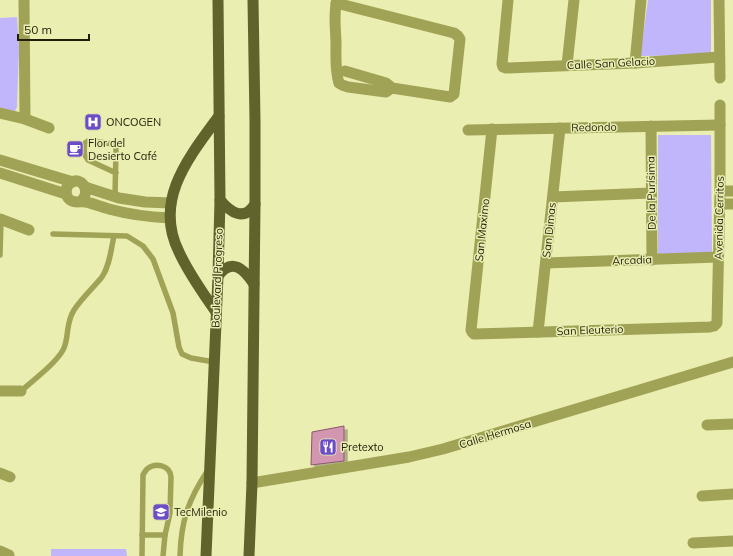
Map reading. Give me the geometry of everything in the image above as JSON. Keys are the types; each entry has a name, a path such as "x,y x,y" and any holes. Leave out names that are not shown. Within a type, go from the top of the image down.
{"main road":[{"name":"Boulevard Progreso","path":"206,556 220,200 218,0"},
{"path":"249,556 252,483 255,204 253,0"},
{"path":"216,312 178,252 173,238 170,218 171,203 176,183 184,166 219,116"},
{"path":"220,200 232,212 238,214 246,213 252,210 255,204"},
{"path":"218,276 223,269 231,266 237,267 244,271 254,284"}],"street":[{"path":"24,0 26,119"},
{"name":"Calle San Gelacio","path":"508,0 502,64 503,67 506,68 634,63 719,57"},
{"path":"567,65 574,0"},
{"path":"634,63 641,0"},
{"path":"719,0 720,78"},
{"path":"339,2 454,33 460,39 454,94 450,97 392,88 386,83 345,71"},
{"path":"339,2 343,68 345,71 339,83"},
{"path":"339,2 337,74 339,83"},
{"path":"339,83 342,85 386,92 392,88"},
{"name":"Avenida Cerritos","path":"710,327 717,323 720,204 720,105"},
{"path":"0,113 26,119 50,128"},
{"name":"Redondo","path":"468,130 720,124"},
{"name":"De la Purísima","path":"651,126 652,260"},
{"name":"San Dimas","path":"538,332 560,128"},
{"name":"San Maximo","path":"471,330 492,129"},
{"path":"0,160 74,182 80,182 85,186 114,196 145,202 171,203"},
{"path":"0,174 66,194"},
{"path":"74,182 68,185 66,191 66,194 72,201 81,201 112,210 144,216 170,218"},
{"path":"81,201 85,196 85,186"},
{"path":"720,191 733,191"},
{"path":"553,197 651,193"},
{"path":"720,204 733,204"},
{"path":"1,220 29,230"},
{"name":"Arcadia","path":"546,263 718,257"},
{"name":"San Eleuterio","path":"471,330 474,334 710,327"},
{"name":"Calle Hermosa","path":"252,483 409,457 443,449 733,362"},
{"path":"0,391 21,391"},
{"path":"706,425 733,424"},
{"path":"702,496 733,494"},
{"path":"693,542 733,541"}],"lane":[{"path":"114,196 116,173 115,146 112,144 94,141 88,141 85,143 84,151 88,160 116,173"},
{"path":"0,255 1,220"},
{"path":"53,234 127,236 143,246 153,259 173,312 179,347 182,354 191,358 214,362"},
{"path":"21,391 62,353 66,345 68,321 74,310 102,276 109,259 114,236"},
{"path":"142,556 143,475 146,470 154,466 163,466 169,470 170,473 170,513 165,535 163,556"},
{"path":"180,556 185,514 198,485 209,468"},
{"path":"142,535 165,535"}],"shaded area":[{"path":"648,0 711,0 711,55 640,56"},
{"path":"17,17 19,49 17,107 15,111 9,111 0,109 0,18"},
{"path":"658,135 711,135 712,253 658,254"},
{"path":"51,549 126,549 127,556 51,556"}],"building":[{"name":"Pretexto","path":"344,426 344,461 311,465 312,432"}],"place":[{"name":"ONCOGEN","path":"93,122"},
{"name":"Flor del Desierto Café","path":"75,149"},
{"name":"Pretexto","path":"328,447"},
{"name":"TecMilenio","path":"161,512"}]}
